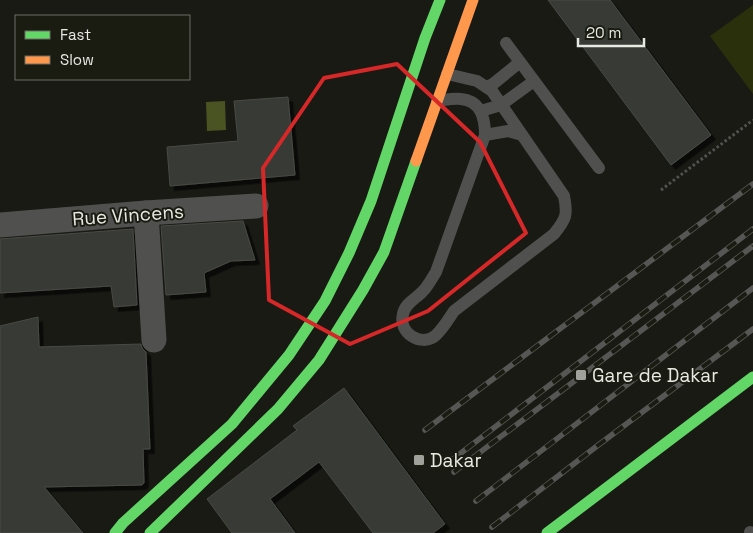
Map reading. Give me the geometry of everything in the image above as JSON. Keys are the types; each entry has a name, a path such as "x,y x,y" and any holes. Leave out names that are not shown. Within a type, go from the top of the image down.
{"street":[{"path":"115,533 123,522 232,424 289,355 325,301 349,254 371,201 425,38 440,0"},
{"path":"150,533 278,409 319,360 363,290 384,252 473,0"},
{"name":"Rue Vincens","path":"0,225 256,206"},
{"path":"146,213 154,340"},
{"path":"547,533 753,377"}],"lane":[{"path":"506,43 598,168"},
{"path":"486,87 493,84 520,62"},
{"path":"437,100 461,98 472,102 481,111 485,124 485,135 436,272 424,291 410,302 403,313 402,323 406,332 414,338 426,339 434,337 454,311 554,234 566,216 564,196 492,91 477,81 447,74"},
{"path":"481,111 501,105 534,81"},
{"path":"485,135 508,131 522,135"}],"path":[{"path":"661,190 753,120"}],"highlighted area":[{"path":"397,64 480,142 526,233 428,311 350,344 269,300 263,168 324,78"}],"shaded area":[{"path":"753,5 753,94 710,36"},
{"path":"225,101 226,130 207,131 206,102"}],"building":[{"path":"548,0 610,0 711,135 671,165"},
{"path":"288,97 295,175 170,186 167,147 238,141 234,101"},
{"path":"243,221 255,260 231,261 204,273 206,292 166,295 161,226"},
{"path":"133,229 137,305 114,307 111,286 0,293 0,239"},
{"path":"38,317 39,347 141,344 146,352 150,449 143,449 144,483 142,485 44,487 83,533 0,533 0,326"},
{"path":"344,388 445,524 433,533 373,533 319,462 270,499 295,533 232,533 207,499 297,430 293,426"}],"railway":[{"path":"425,430 753,184"},
{"path":"448,463 753,229"},
{"path":"454,472 753,246"},
{"path":"476,501 753,288"},
{"path":"492,527 753,329"}],"traffic: fast":[{"path":"115,533 123,523 232,424 289,355 325,301 349,253 371,201 425,38 440,0"},
{"path":"150,533 278,409 319,360 363,290 384,252 416,161"},
{"path":"547,533 753,377"}],"traffic: slow":[{"path":"416,161 473,0"}],"place":[{"name":"Gare de Dakar","path":"581,375"},
{"name":"Dakar","path":"419,460"}]}
